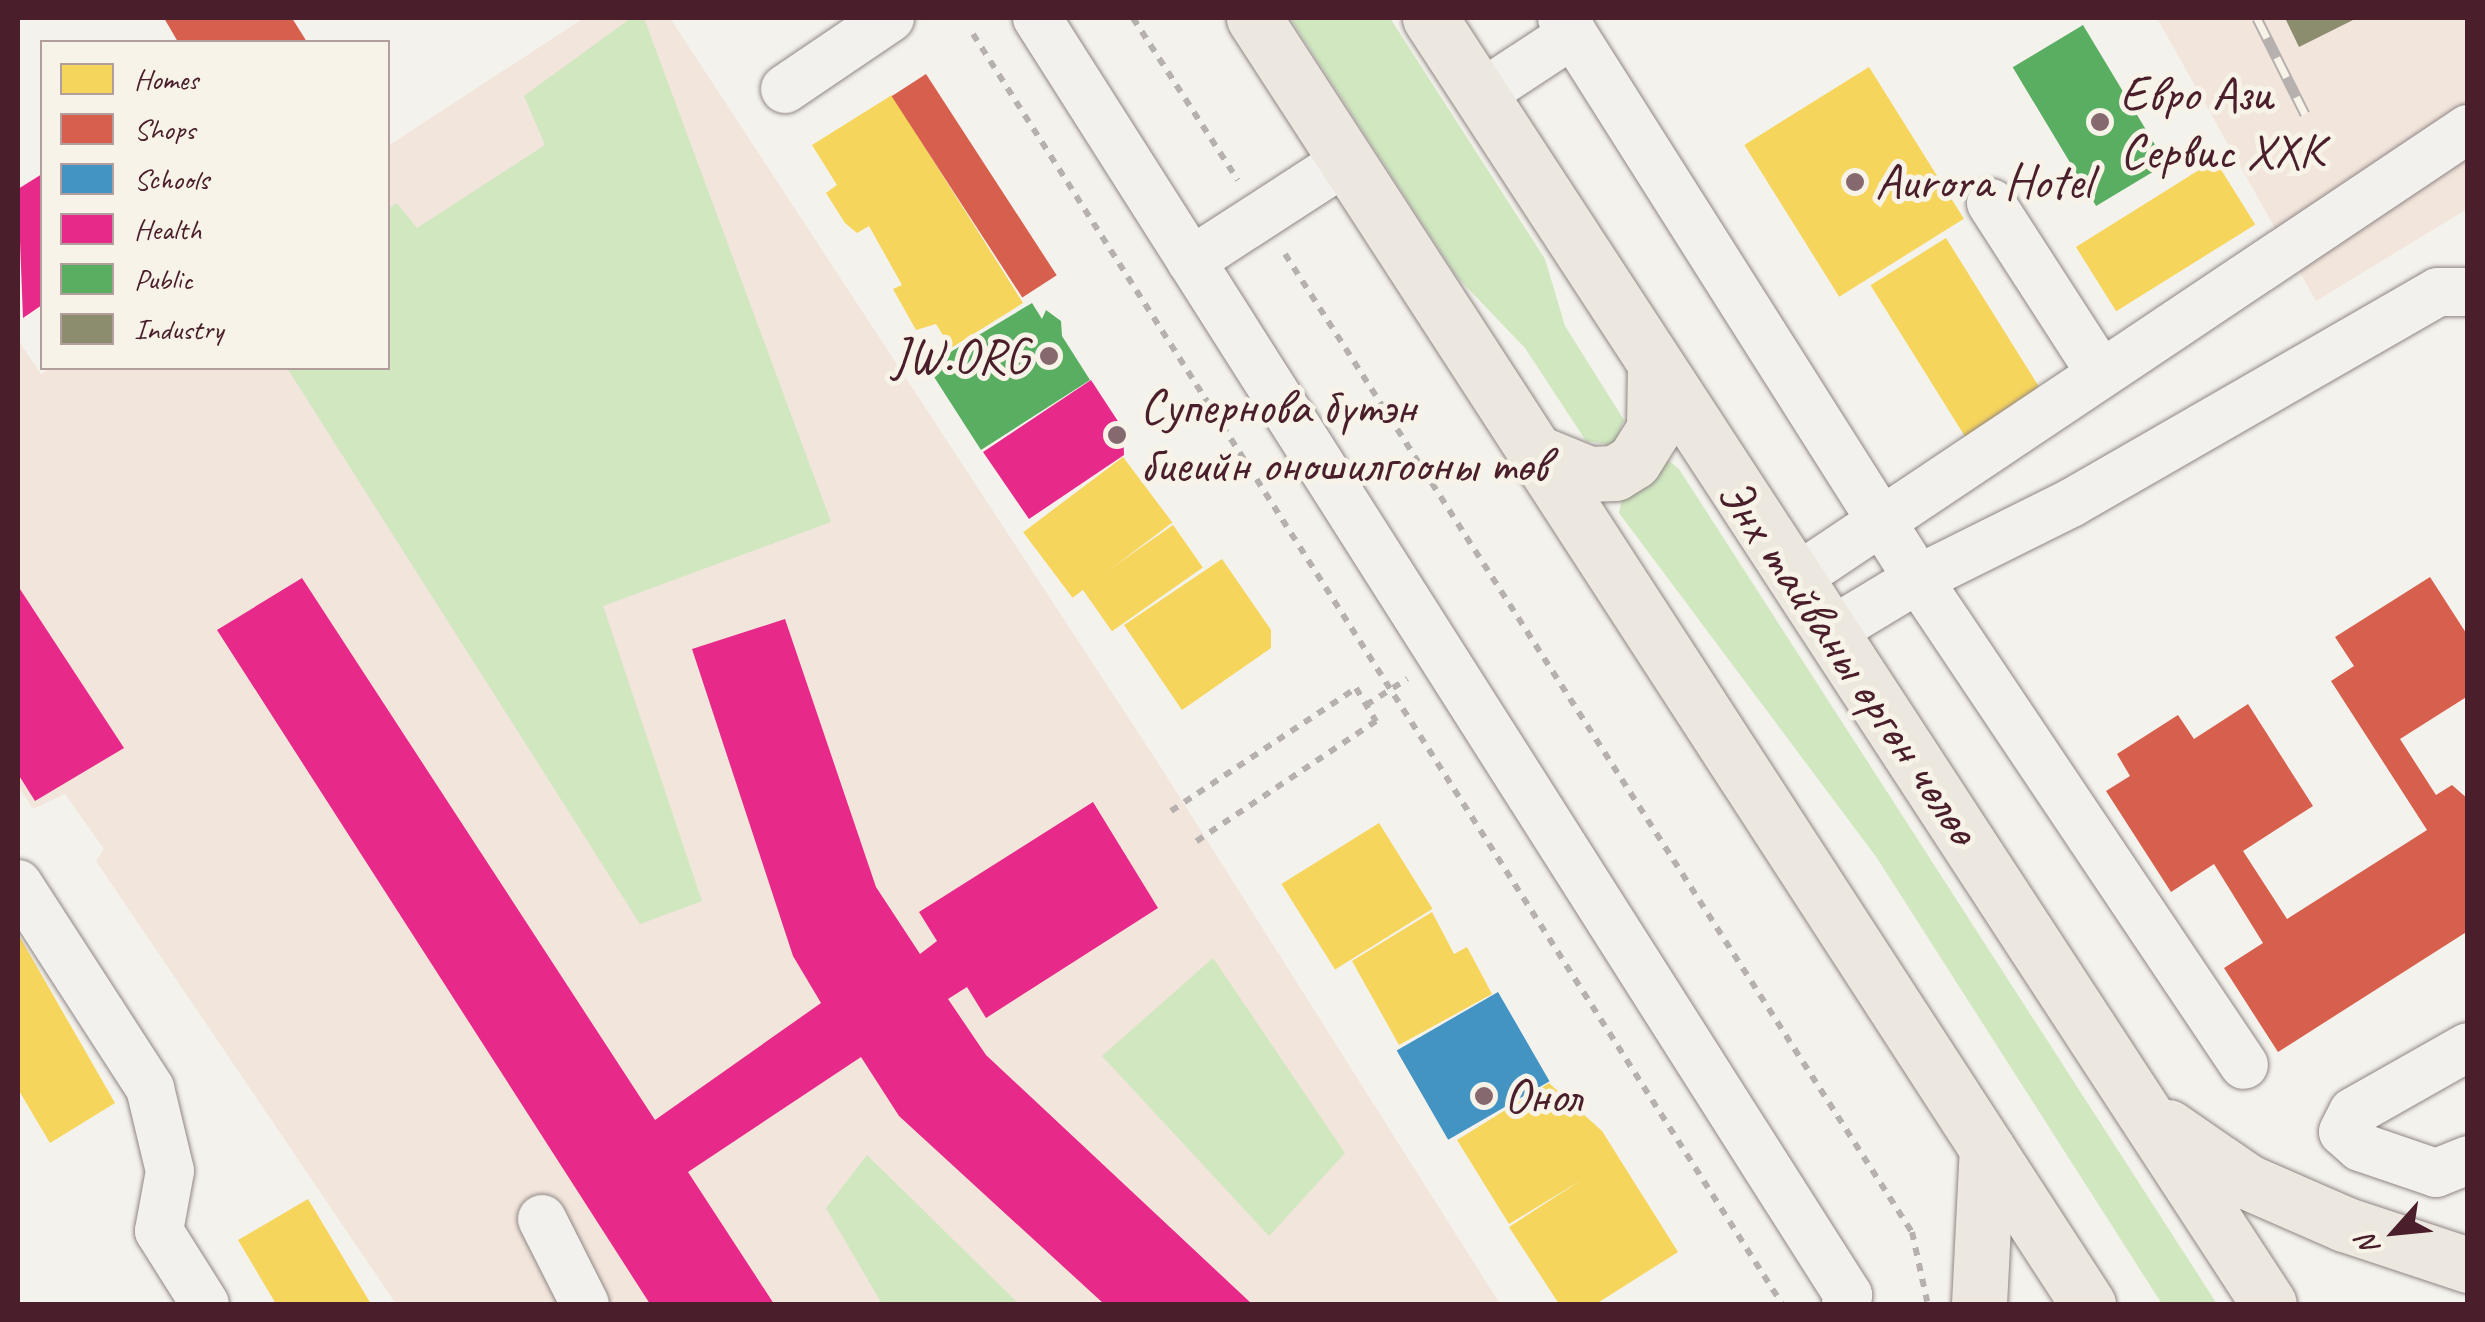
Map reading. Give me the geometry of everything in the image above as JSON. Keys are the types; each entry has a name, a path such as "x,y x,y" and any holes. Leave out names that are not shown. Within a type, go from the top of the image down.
{"highway":[{"path":"1254,18 2088,1304"},
{"name":"Энх тайваны өргөн чөлөө","path":"1430,18 1655,368 2150,1114 2269,1304"},
{"path":"1540,454 1588,474 1615,473 1634,461 1654,429 1655,368"},
{"path":"2150,1114 2248,1182 2344,1224 2468,1265"},
{"path":"1979,1304 1988,1148"}],"street":[{"path":"785,89 890,18"},
{"path":"1037,18 1848,1295 1846,1304"},
{"path":"1480,95 1568,26 1884,518 1918,580 2244,1066"},
{"path":"1795,579 2468,129"},
{"path":"1191,261 1347,160"},
{"path":"1991,203 2101,374"},
{"path":"1830,632 1918,580 2071,503 2438,292 2468,292"},
{"path":"18,884 150,1088 170,1172 158,1231 206,1304"},
{"path":"2457,1170 2360,1147 2342,1132 2353,1112 2468,1047"},
{"path":"542,1219 585,1304"}],"path":[{"path":"1132,18 1912,1232 1928,1304"},
{"path":"973,34 1782,1304"},
{"path":"1366,705 1422,670"},
{"path":"1170,811 1356,688 1376,721 1192,844"}],"shaded area":[{"path":"584,18 670,18 1160,766 1500,1304 396,1304 96,861 104,849 65,794 33,809 18,785 18,340 41,374 48,370 390,370 390,145"},
{"path":"2157,18 2467,18 2467,209 2316,301"}],"green space":[{"path":"631,18 644,18 831,522 603,606 702,901 640,924 288,370 390,370 390,208 397,203 417,228 545,145 524,96"},
{"path":"1290,18 1390,18 1545,259 1565,326 1624,420 1614,445 1586,441 1525,348 1457,277"},
{"path":"1665,458 1679,469 2217,1304 2162,1304 1877,858 1619,513 1623,493"},
{"path":"1213,958 1345,1153 1269,1236 1102,1056"},
{"path":"867,1155 1019,1304 882,1304 826,1208"}],"building: Homes":[{"name":"Aurora Hotel","path":"1869,67 1964,219 1839,297 1744,145"},
{"path":"892,95 1023,303 951,348 936,324 916,330 893,289 902,285 869,226 857,233 845,223 826,193 837,185 812,145"},
{"path":"2215,160 2255,224 2116,311 2076,247"},
{"path":"1946,238 2042,391 1966,439 1871,285"},
{"path":"1123,457 1172,522 1073,598 1023,532"},
{"path":"1173,525 1203,568 1112,631 1082,589"},
{"path":"1222,559 1271,630 1271,648 1182,710 1124,625"},
{"path":"1379,823 1433,909 1335,970 1281,884"},
{"path":"1432,912 1454,954 1467,947 1492,994 1399,1045 1352,961"},
{"path":"18,934 115,1103 50,1143 18,1089"},
{"path":"1549,1083 1602,1131 1678,1252 1596,1304 1559,1304 1509,1227 1583,1179 1509,1224 1457,1140"},
{"path":"308,1199 371,1304 276,1304 238,1240"}],"building: Shops":[{"path":"164,18 292,18 306,40 177,40"},
{"path":"926,74 1057,275 1022,298 892,96"},
{"path":"2430,577 2468,636 2468,696 2400,739 2436,795 2452,785 2468,799 2468,931 2278,1052 2224,968 2263,943 2214,864 2171,892 2106,791 2130,776 2117,754 2178,715 2194,739 2248,704 2313,806 2243,851 2287,919 2427,830 2331,681 2354,666 2335,637"}],"building: Schools":[{"path":"1498,992 1550,1081 1448,1140 1397,1050"}],"building: Health":[{"path":"40,175 40,306 23,318 18,189"},
{"path":"1091,380 1123,429 1124,455 1029,519 983,452"},
{"path":"302,578 655,1120 821,1003 793,956 692,649 785,619 876,887 920,954 937,941 919,912 1093,802 1158,908 986,1018 967,987 948,999 986,1055 1252,1304 1104,1304 899,1116 861,1057 688,1172 774,1304 650,1304 217,630"},
{"path":"18,586 124,748 35,801 18,774"}],"building: Public":[{"path":"2083,25 2166,164 2096,206 2013,67"},
{"path":"1032,303 1042,319 1046,310 1061,321 1062,336 1090,380 981,450 927,366"}],"building: Industry":[{"path":"2285,18 2357,18 2299,47"}],"railway":[{"path":"2257,18 2305,114"}],"place":[{"name":"Евро Ази Сервис ХХК","path":"2100,122"},
{"name":"Aurora Hotel","path":"1855,182"},
{"name":"JW.ORG","path":"1049,356"},
{"name":"Супернова бүтэн биеийн оношилгооны төв","path":"1117,435"},
{"name":"Онол","path":"1484,1096"}]}
